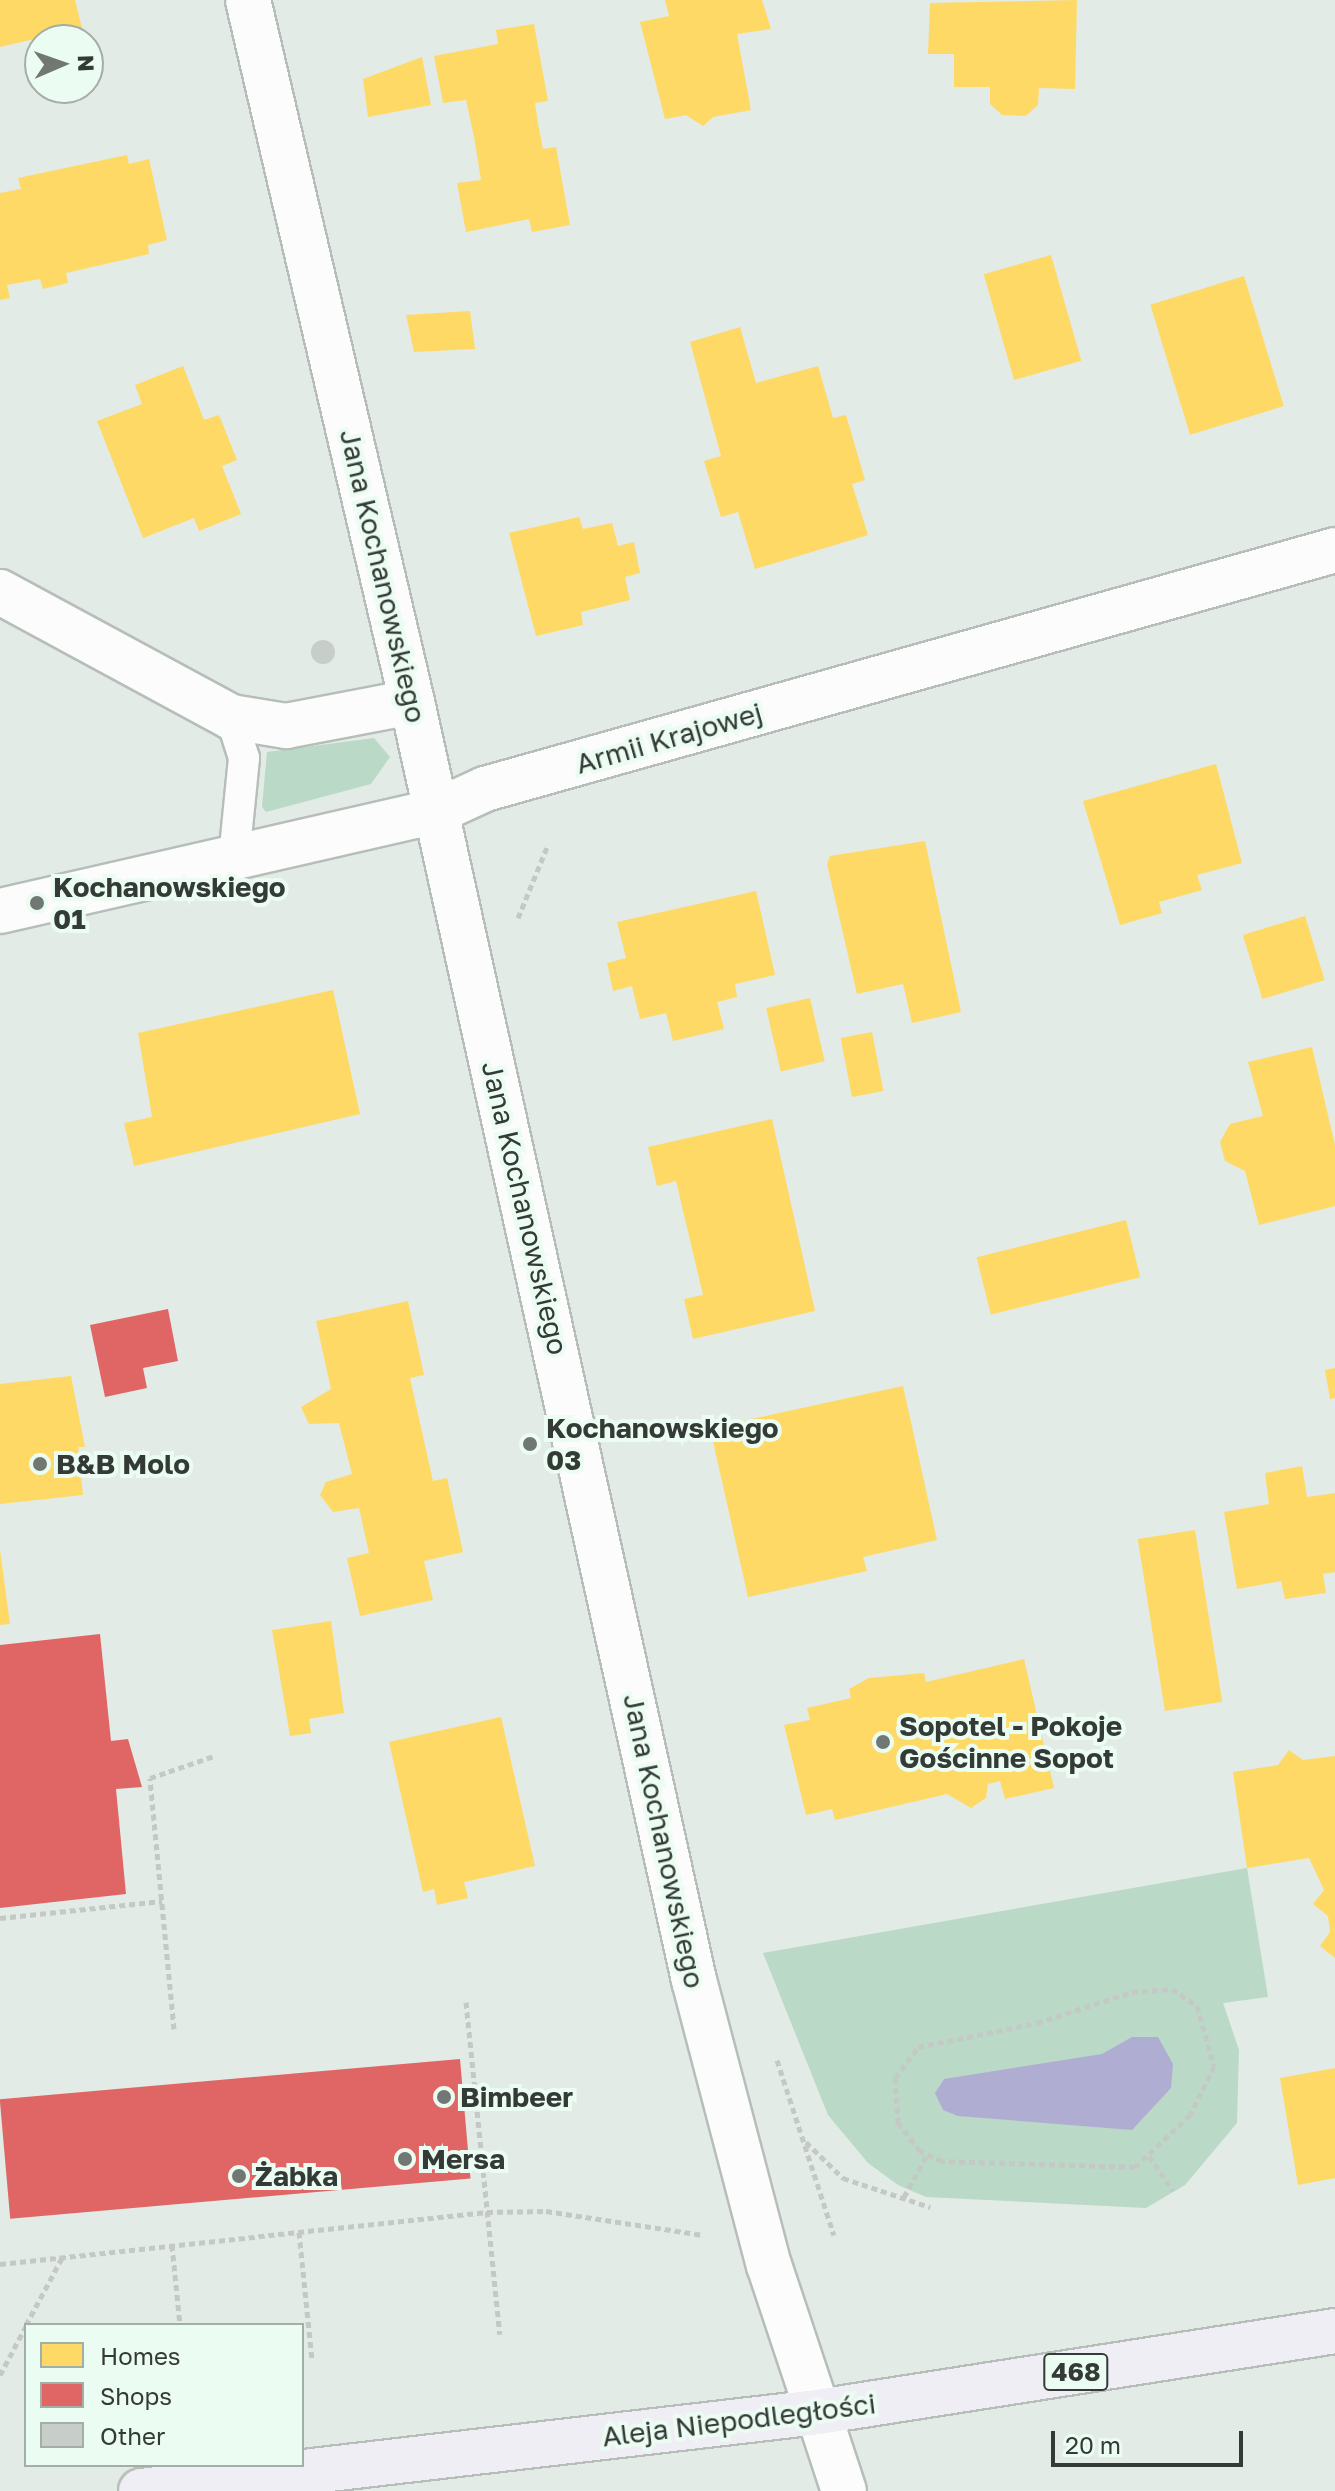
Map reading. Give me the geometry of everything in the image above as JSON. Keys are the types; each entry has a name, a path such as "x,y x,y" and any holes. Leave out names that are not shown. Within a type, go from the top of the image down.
{"main road":[{"name":"Aleja Niepodległości","path":"141,2491 818,2412 1335,2331"}],"street":[{"name":"Jana Kochanowskiego","path":"248,0 437,811 694,1980 769,2265 844,2491"},
{"name":"Armii Krajowej","path":"0,911 437,811 485,789 1335,550"},
{"path":"0,592 184,698 231,717 286,726 412,702"}],"lane":[{"path":"231,717 244,758 234,858"}],"path":[{"path":"516,923 548,845"},
{"path":"174,2029 150,1778 214,1756"},
{"path":"0,1918 162,1901"},
{"path":"1172,1989 1197,2006 1214,2066 1190,2115 1149,2156 1119,2169 1002,2167 927,2155 898,2123 892,2099 904,2058 918,2047 1037,2023 1132,1992 1172,1989"},
{"path":"466,2002 500,2334"},
{"path":"803,2139 843,2178 930,2207"},
{"path":"904,2197 927,2155"},
{"path":"1149,2156 1173,2191"},
{"path":"0,2264 487,2212 546,2211 699,2235"},
{"path":"299,2232 312,2360"},
{"path":"172,2245 180,2323"},
{"path":"27,2323 62,2257"},
{"path":"0,2375 24,2329"}],"green space":[{"path":"374,738 390,757 371,784 266,812 262,807 267,752"},
{"path":"1247,1868 1268,1997 1223,2003 1239,2050 1237,2123 1185,2185 1146,2208 926,2197 898,2185 868,2163 828,2115 763,1953"}],"shaded area":[{"path":"1132,2037 1158,2037 1173,2064 1171,2088 1132,2130 958,2116 943,2110 935,2093 944,2079 1102,2054"}],"building: Homes":[{"path":"0,0 75,0 81,24 24,24 24,41 0,47"},
{"path":"665,0 762,0 771,29 737,34 751,110 713,117 703,126 686,115 665,119 640,22 669,16"},
{"path":"1077,0 1075,89 1039,88 1038,105 1026,116 1002,115 990,104 990,87 954,87 954,54 928,54 930,3"},
{"path":"534,24 548,101 535,103 538,124 543,149 556,147 570,225 532,232 529,219 466,232 457,183 481,180 474,137 466,100 443,103 434,56 498,44 496,30"},
{"path":"422,57 431,105 368,117 363,79"},
{"path":"127,155 129,164 149,159 167,240 148,245 149,254 66,273 68,283 43,289 40,279 7,285 10,298 0,300 0,193 21,189 18,178"},
{"path":"1051,255 1081,361 1014,380 984,274"},
{"path":"1244,276 1284,406 1190,435 1150,305"},
{"path":"470,311 475,349 414,352 406,315"},
{"path":"740,327 756,383 818,366 833,418 846,415 865,480 852,484 868,535 755,569 738,512 721,517 704,461 721,456 690,342"},
{"path":"183,366 204,420 219,415 237,460 222,466 241,514 199,531 194,518 143,538 97,421 142,404 135,385"},
{"path":"579,517 583,529 612,523 618,546 634,542 640,573 625,577 630,600 581,612 583,625 536,636 509,533"},
{"path":"1216,764 1242,863 1197,875 1202,890 1159,902 1162,913 1120,925 1083,801"},
{"path":"925,841 961,1012 912,1023 903,984 857,994 827,864 830,856"},
{"path":"756,891 775,975 735,984 737,997 717,1002 724,1029 673,1041 666,1013 640,1019 632,986 613,991 607,963 626,958 617,922"},
{"path":"1305,916 1325,980 1262,999 1243,935"},
{"path":"333,990 360,1114 134,1166 124,1123 152,1117 138,1033"},
{"path":"810,998 825,1061 781,1071 766,1008"},
{"path":"872,1032 883,1091 852,1097 841,1038"},
{"path":"1312,1047 1335,1145 1335,1206 1259,1225 1245,1171 1225,1161 1220,1142 1230,1124 1263,1116 1248,1062"},
{"path":"772,1119 815,1311 693,1339 684,1299 703,1295 676,1181 657,1186 648,1147"},
{"path":"1126,1220 1140,1277 991,1315 977,1257"},
{"path":"408,1301 424,1375 410,1378 433,1481 447,1478 463,1552 424,1561 433,1600 360,1616 347,1558 369,1553 359,1508 333,1512 320,1495 326,1482 352,1474 339,1423 309,1424 301,1407 331,1389 316,1321"},
{"path":"1335,1368 1335,1398 1330,1399 1325,1370"},
{"path":"71,1376 85,1447 78,1447 83,1495 0,1504 0,1384"},
{"path":"903,1386 937,1540 863,1557 867,1571 748,1597 710,1428"},
{"path":"1302,1466 1307,1497 1335,1493 1335,1572 1323,1574 1326,1593 1285,1599 1281,1581 1237,1589 1224,1512 1269,1504 1265,1473"},
{"path":"1195,1530 1222,1702 1165,1711 1138,1539"},
{"path":"0,1550 10,1624 0,1625"},
{"path":"331,1621 344,1713 309,1719 311,1733 290,1736 272,1630"},
{"path":"1024,1659 1054,1788 1005,1799 1000,1781 988,1784 986,1798 971,1808 947,1794 835,1820 832,1809 806,1815 784,1725 810,1720 807,1708 851,1698 849,1689 869,1678 924,1673 926,1682"},
{"path":"501,1717 535,1866 464,1882 468,1898 437,1905 434,1889 423,1892 389,1742"},
{"path":"1289,1750 1303,1760 1335,1756 1335,1958 1320,1946 1330,1932 1328,1916 1313,1904 1324,1890 1309,1858 1247,1868 1233,1772 1278,1765"},
{"path":"1335,2068 1335,2178 1298,2185 1280,2078"}],"building: Shops":[{"path":"168,1309 178,1361 143,1368 147,1388 105,1397 90,1325"},
{"path":"100,1634 111,1741 128,1739 142,1787 116,1789 126,1894 0,1908 0,1645"},
{"path":"460,2059 470,2179 10,2219 0,2099"}],"building: Other":[{"path":"323,640 332,643 335,652 332,661 323,664 314,661 311,652 314,643"}],"place":[{"name":"Kochanowskiego 01","path":"37,903"},
{"name":"Kochanowskiego 03","path":"530,1444"},
{"name":"B&B Molo","path":"40,1464"},
{"name":"Sopotel - Pokoje Gościnne Sopot","path":"883,1742"},
{"name":"Bimbeer","path":"444,2097"},
{"name":"Mersa","path":"405,2159"},
{"name":"Żabka","path":"239,2176"}]}
